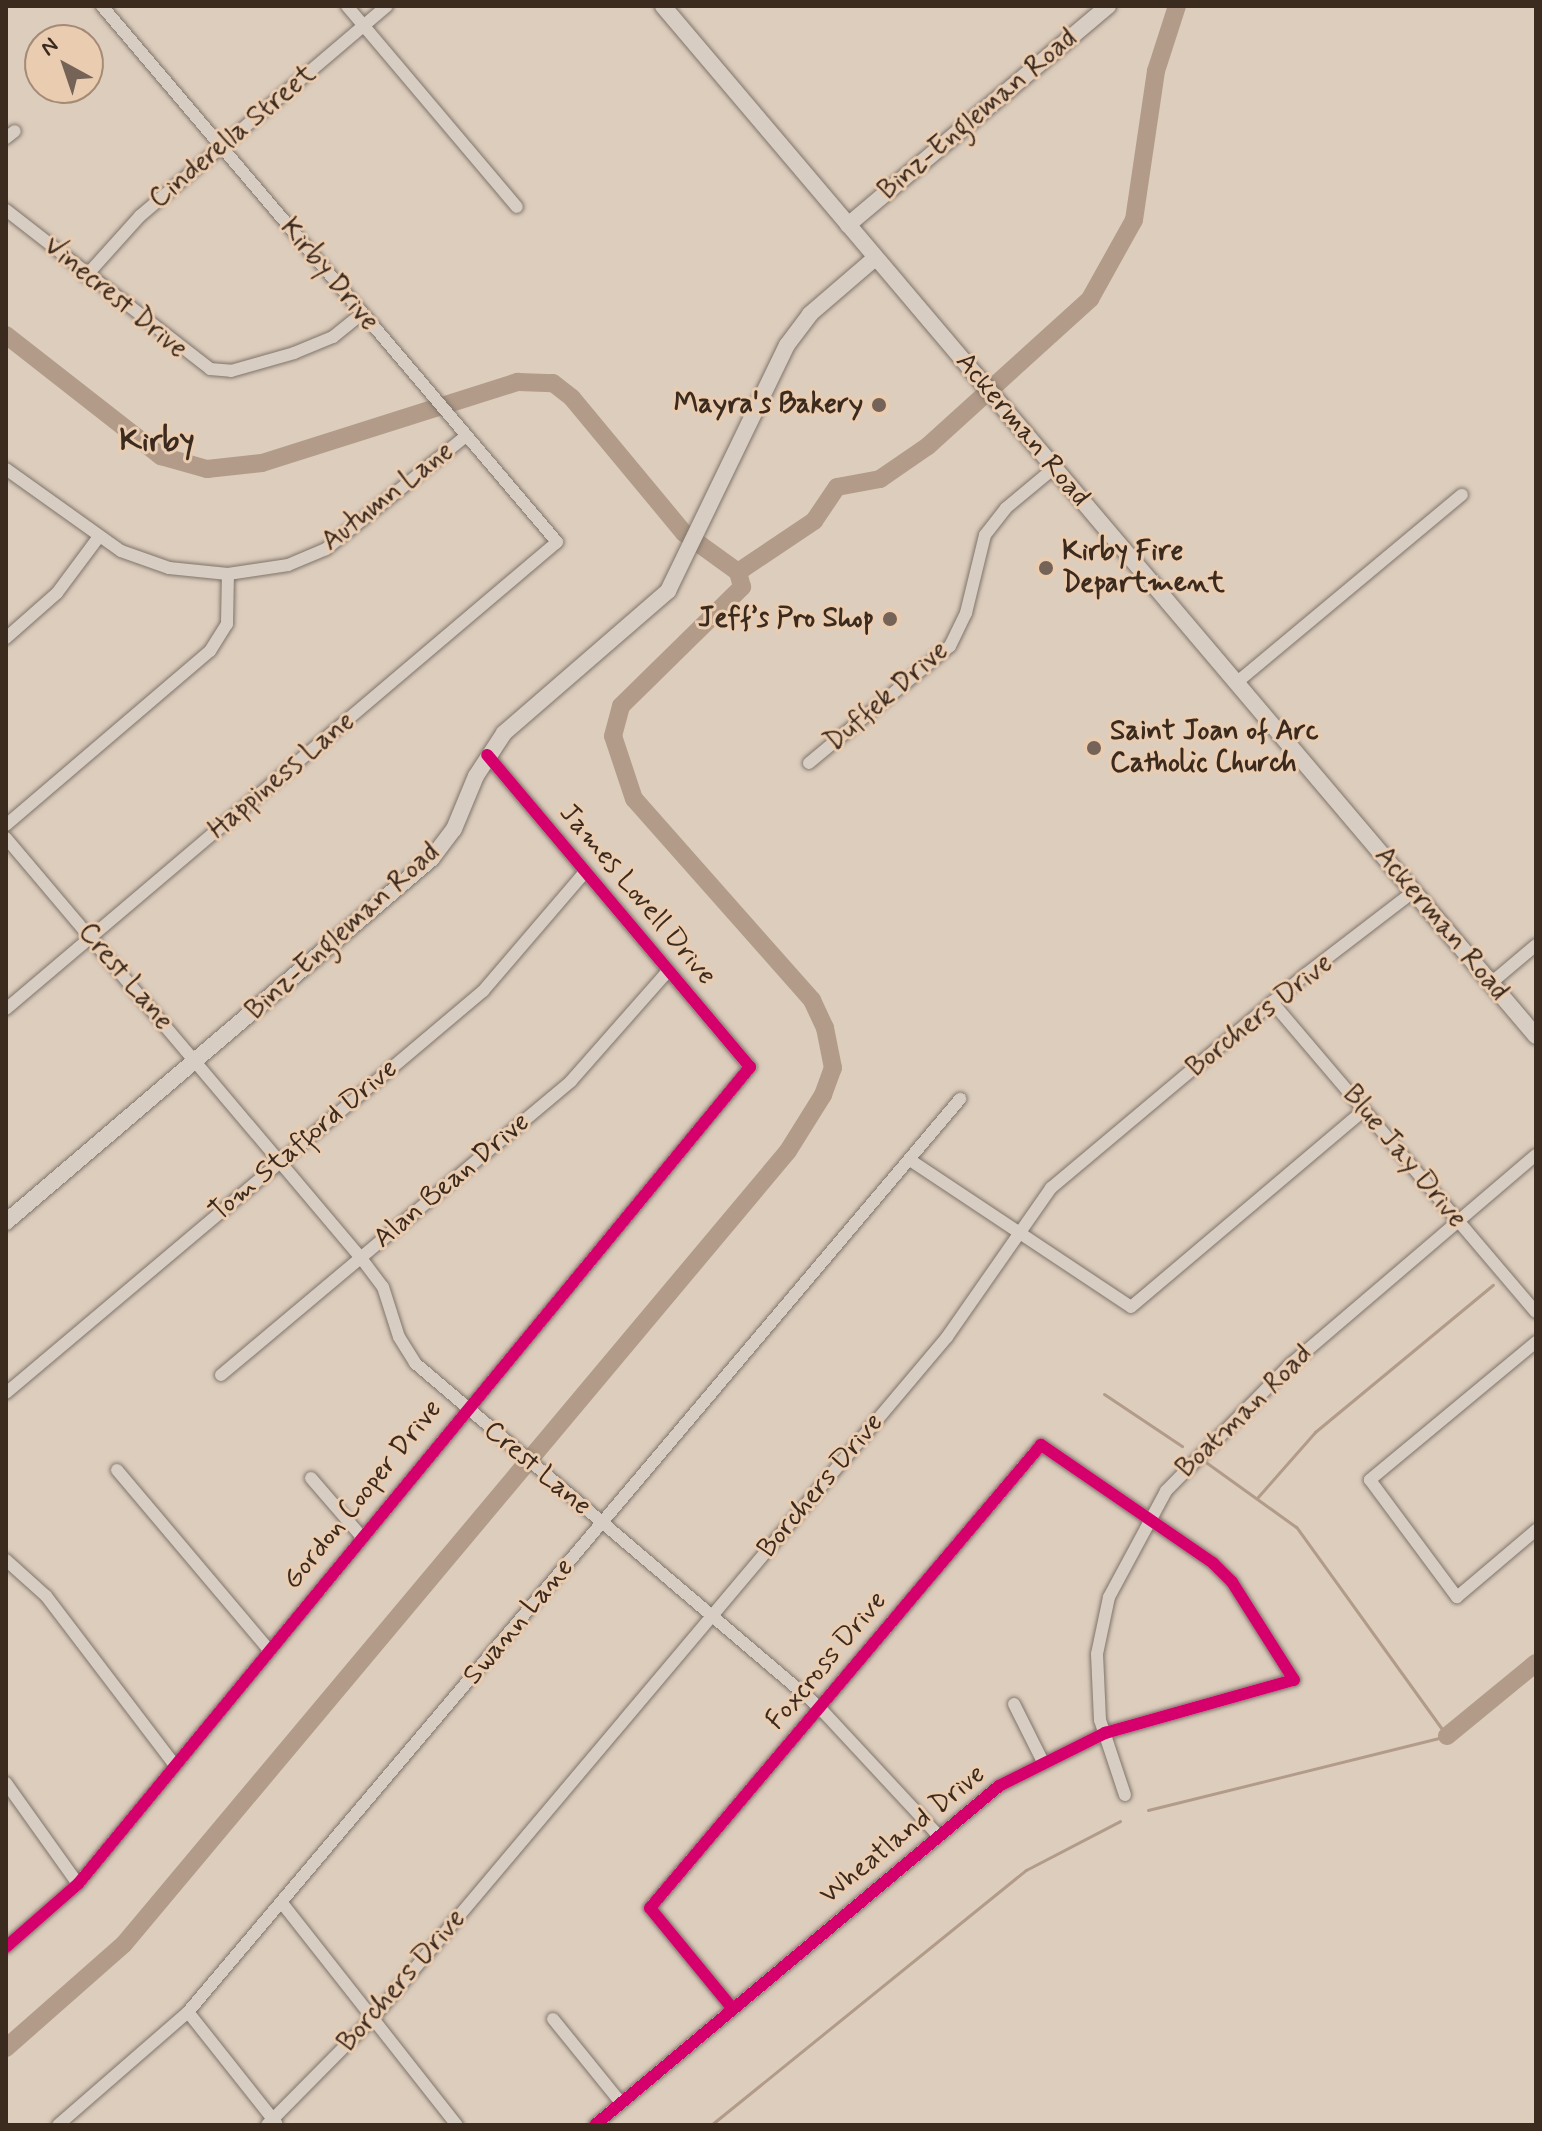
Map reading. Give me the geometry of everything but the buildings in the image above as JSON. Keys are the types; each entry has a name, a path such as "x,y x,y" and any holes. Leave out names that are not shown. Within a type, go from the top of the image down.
{"street":[{"name":"Kirby Drive","path":"102,6 557,542"},
{"path":"347,6 517,207"},
{"name":"Cinderella Street","path":"86,276 123,232 387,6"},
{"name":"Ackerman Road","path":"663,6 1536,1036"},
{"name":"Binz-Engleman Road","path":"848,225 1108,6"},
{"name":"Vinecrest Drive","path":"6,210 86,276 210,369 231,371 294,353 333,337 361,314"},
{"name":"Binz-Engleman Road","path":"6,1222 432,858 454,829 487,755 524,713 657,603 685,564 787,345 817,307 875,258"},
{"name":"Autumn Lane","path":"6,469 98,538 169,568 228,574 288,565 326,549 463,433"},
{"name":"Duffek Drive","path":"809,763 950,646 966,613 985,535 1006,508 1054,468"},
{"path":"1236,683 1462,495"},
{"path":"6,638 57,593 98,538"},
{"name":"Happiness Lane","path":"6,1009 557,542"},
{"path":"6,825 210,651 227,624 228,574"},
{"name":"James Lovell Drive","path":"487,755 750,1067"},
{"name":"Crest Lane","path":"6,838 361,1258 383,1287 409,1355 465,1408 819,1707 937,1834"},
{"name":"Tom Stafford Drive","path":"6,1393 483,991 585,872"},
{"name":"Borchers Drive","path":"273,2123 373,2018 947,1337 1051,1188 1272,1002 1414,891"},
{"path":"1491,983 1536,945"},
{"name":"Alan Bean Drive","path":"221,1375 571,1081 668,971"},
{"name":"Blue Jay Drive","path":"1272,1002 1536,1312"},
{"name":"Gordon Cooper Drive","path":"6,1947 78,1884 173,1763 750,1067"},
{"name":"Swann Lane","path":"58,2125 188,2012 960,1099"},
{"path":"910,1160 1131,1307 1364,1110"},
{"name":"Boatman Road","path":"1125,1795 1105,1733 1096,1684 1101,1620 1119,1574 1176,1476 1253,1399 1536,1155"},
{"path":"1536,1342 1370,1480 1457,1597 1536,1530"},
{"name":"Foxcross Drive","path":"732,2008 650,1908 1041,1445 1149,1520"},
{"path":"117,1470 268,1649"},
{"path":"311,1478 361,1536"},
{"name":"Wheatland Drive","path":"595,2125 937,1834 999,1786 1105,1733 1294,1680 1224,1573 1149,1520"},
{"path":"6,1560 46,1596 173,1763"},
{"path":"1014,1704 1043,1762"},
{"path":"6,1783 78,1884"},
{"path":"282,1903 457,2125"},
{"path":"188,2012 273,2123"},
{"path":"553,2019 621,2103"}],"waterway":[{"path":"6,335 161,456 207,469 262,463 518,382 553,383 572,398 684,533 738,572 814,521 837,487 880,479 928,446 1090,299 1134,220 1156,71 1177,6"},
{"path":"6,2048 124,1944 788,1151 823,1095 833,1068 825,1028 812,1000 634,799 613,736 621,706 742,587 738,572"},
{"path":"1257,1498 1315,1432 1493,1285"},
{"path":"1104,1394 1182,1446"},
{"path":"1148,1810 1447,1736 1296,1527 1204,1461"},
{"path":"1447,1736 1536,1663"},
{"path":"711,2125 1026,1870 1120,1821"}],"cycle path":[{"path":"6,1947 78,1884 750,1067 487,755"},
{"path":"595,2125 999,1786 1105,1733 1294,1680 1232,1582 1213,1563 1041,1445 650,1908 732,2008"}],"place":[{"name":"Mayra's Bakery","path":"879,405"},
{"name":"Kirby Fire Department","path":"1046,568"},
{"name":"Jeff’s Pro Shop","path":"890,619"},
{"name":"Saint Joan of Arc Catholic Church","path":"1094,748"}],"district":[{"name":"Kirby","path":"157,441"}]}
